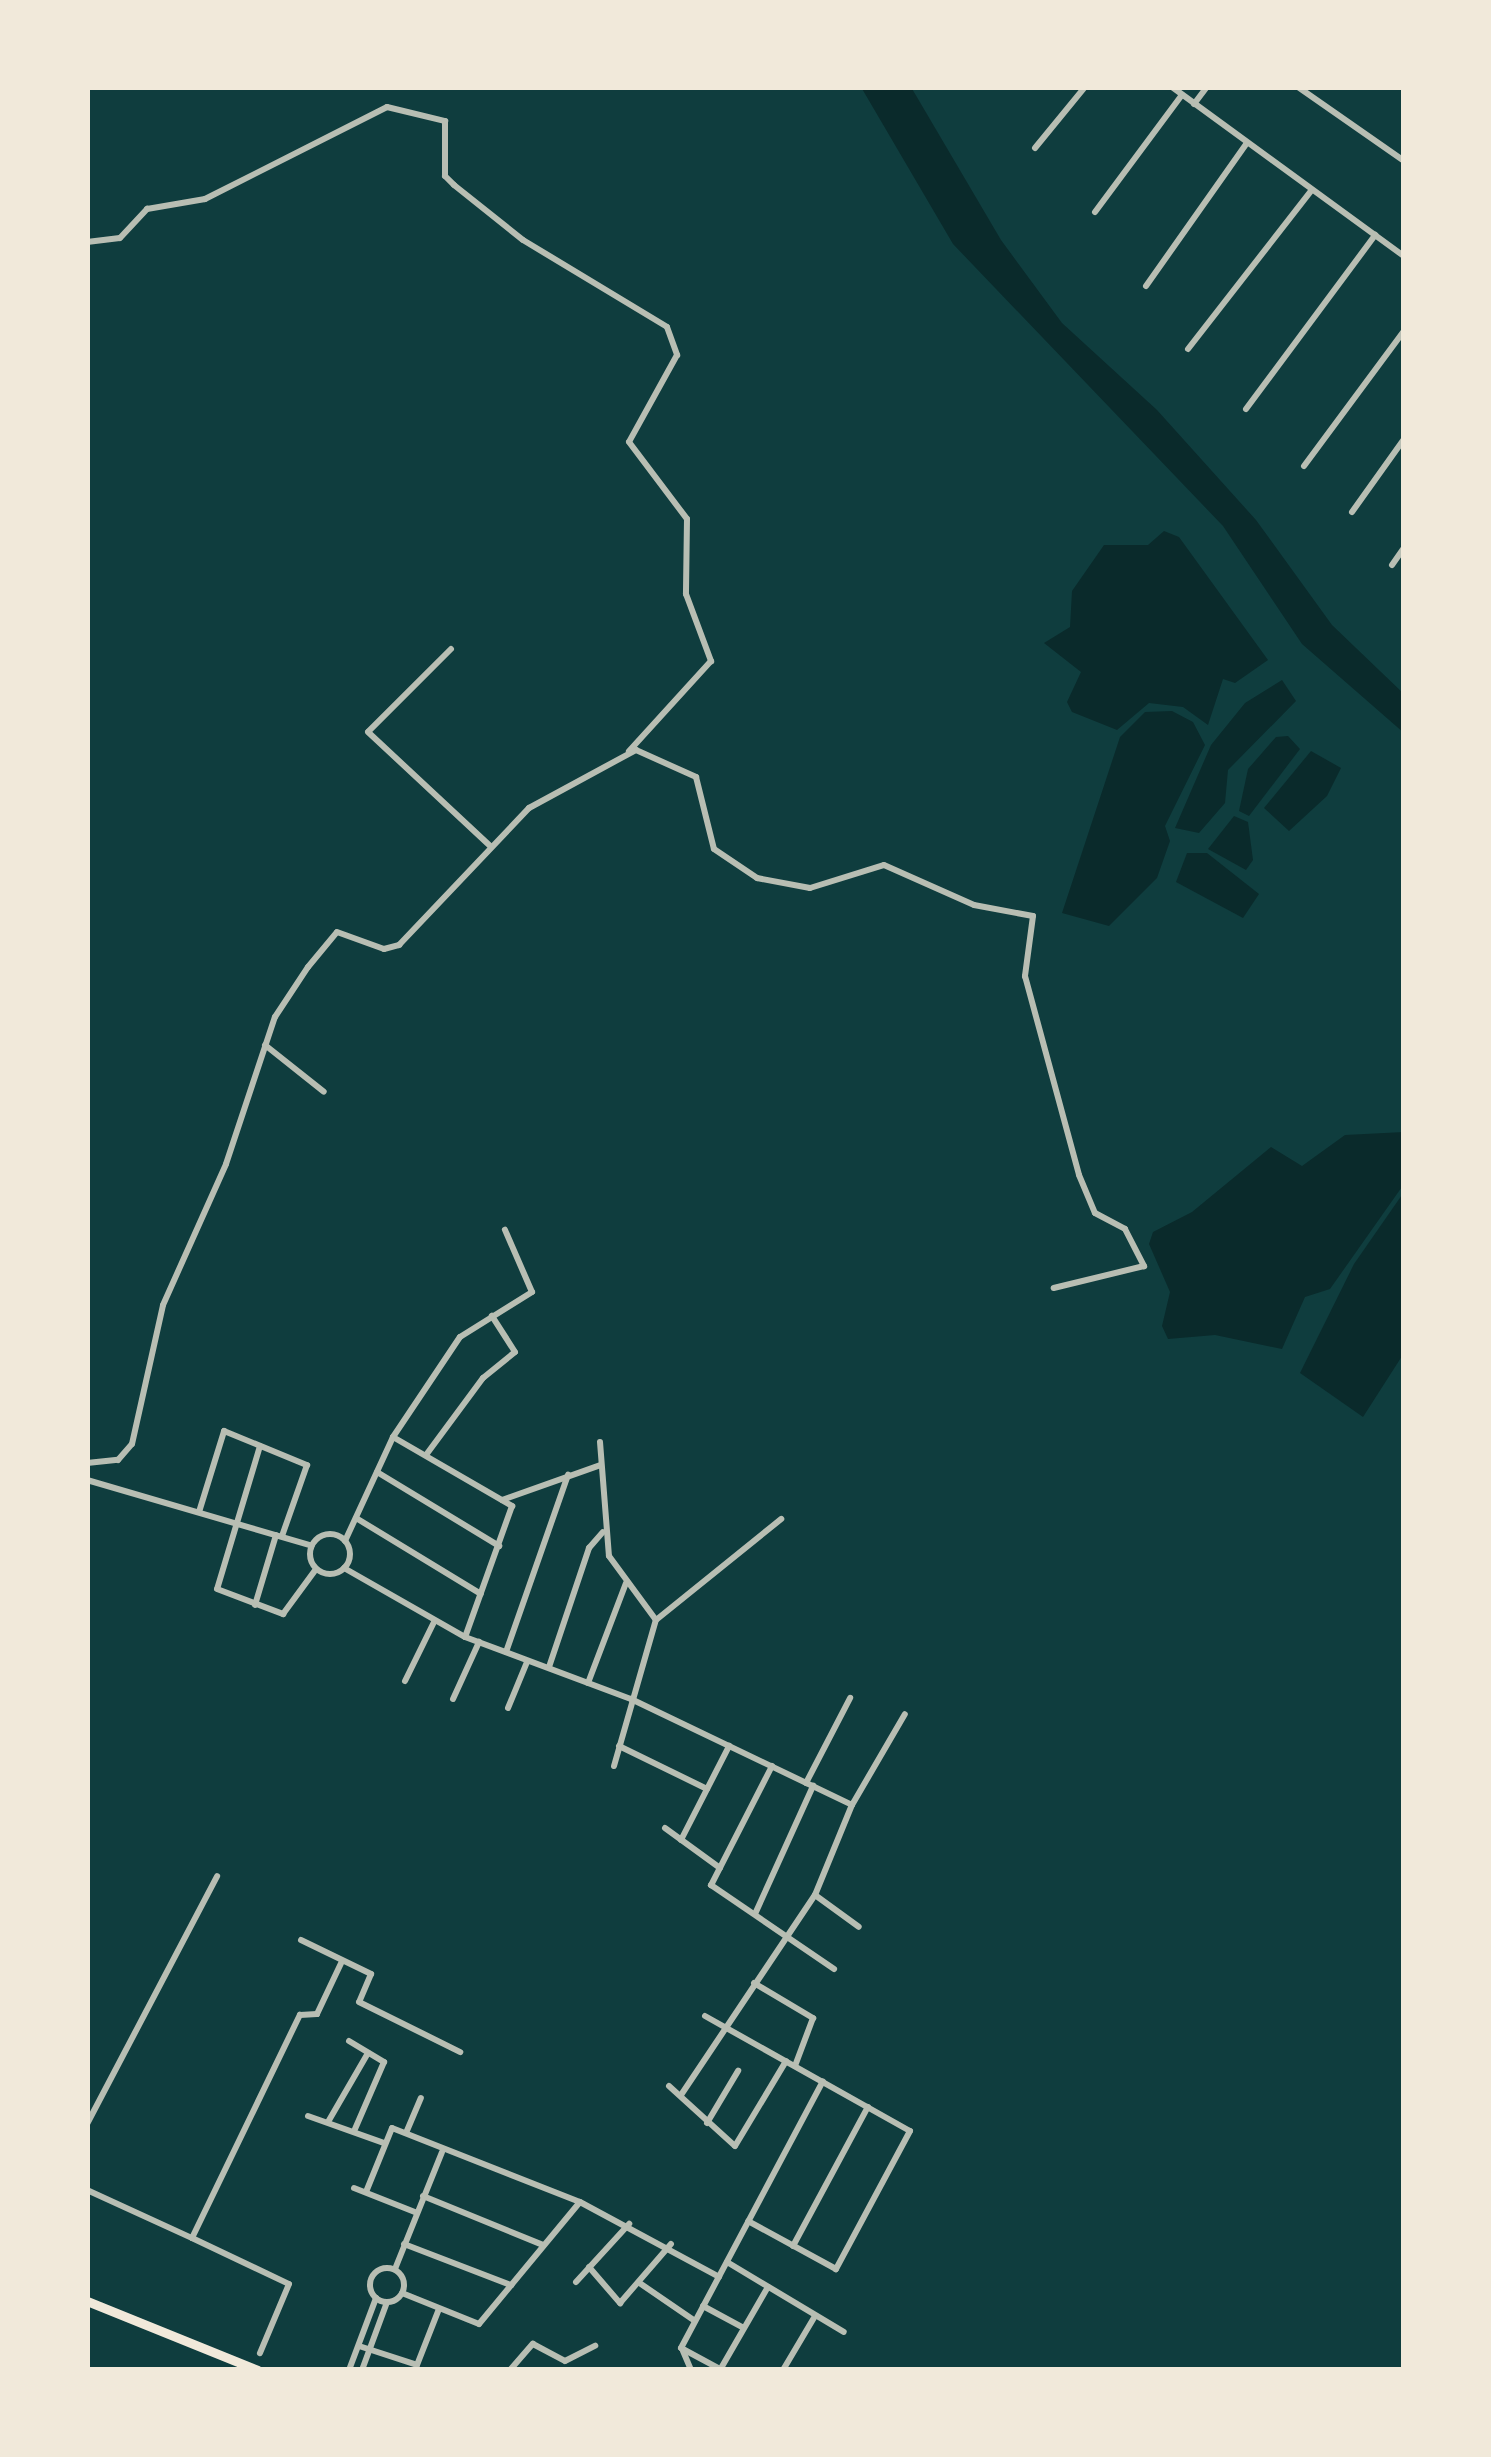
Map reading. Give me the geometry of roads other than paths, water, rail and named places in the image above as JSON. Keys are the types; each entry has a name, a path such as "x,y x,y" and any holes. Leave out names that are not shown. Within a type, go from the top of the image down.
{"main road":[{"path":"87,2301 258,2370"}],"street":[{"path":"1035,148 1085,87"},
{"path":"1172,87 1404,256"},
{"path":"1194,104 1207,87"},
{"path":"1298,87 1404,160"},
{"path":"1095,212 1182,94"},
{"path":"87,242 120,238 147,209 205,199 387,107 446,121 445,176 454,185 523,240 667,327 677,355 629,442 687,519 686,594 711,661 628,753 561,786 489,845 393,948 333,934 275,1017 226,1164 163,1305 132,1444 118,1460 87,1462"},
{"path":"1146,286 1247,143"},
{"path":"1188,349 1312,191"},
{"path":"1246,409 1375,235"},
{"path":"1304,466 1404,331"},
{"path":"1352,512 1404,439"},
{"path":"1392,565 1404,548"},
{"path":"451,649 368,732 489,845"},
{"path":"628,753 659,756 696,777 714,849 757,878 810,888 884,865 974,905 1033,916 1024,976 1079,1175 1095,1213 1125,1229 1144,1266 1054,1288"},
{"path":"265,1045 324,1092"},
{"path":"344,1568 345,1540 393,1437 460,1337 532,1292 505,1230"},
{"path":"426,1455 483,1378 515,1352 492,1316"},
{"path":"199,1512 224,1431 307,1465 255,1605"},
{"path":"393,1437 512,1506 465,1637"},
{"path":"600,1442 603,1532 626,1582 656,1620"},
{"path":"260,1447 217,1589 283,1614 316,1569 312,1546"},
{"path":"502,1500 602,1465"},
{"path":"377,1472 499,1546"},
{"path":"506,1652 568,1475"},
{"path":"87,1480 312,1546"},
{"path":"356,1518 481,1594"},
{"path":"614,1766 656,1620 782,1519"},
{"path":"549,1668 589,1548 603,1532"},
{"path":"312,1546 329,1534 345,1540"},
{"path":"316,1569 344,1568 465,1637 631,1699 852,1805"},
{"path":"589,1683 626,1582"},
{"path":"405,1681 434,1622"},
{"path":"453,1700 478,1642"},
{"path":"508,1708 528,1660"},
{"path":"755,1914 850,1698"},
{"path":"681,2095 814,1895 852,1805 905,1714"},
{"path":"619,1746 707,1789"},
{"path":"681,1840 729,1746"},
{"path":"772,1766 711,1886 834,1969"},
{"path":"665,1828 720,1868"},
{"path":"87,2124 218,1876"},
{"path":"814,1895 859,1927"},
{"path":"301,1940 370,1974 359,2002 460,2052"},
{"path":"192,2238 300,2015 317,2014 342,1961"},
{"path":"754,1983 812,2018 795,2066"},
{"path":"705,2015 910,2131 836,2270 748,2221"},
{"path":"349,2041 384,2062 355,2129"},
{"path":"328,2122 368,2053"},
{"path":"669,2086 707,2123 741,2143 786,2061"},
{"path":"707,2123 738,2071"},
{"path":"681,2348 823,2081"},
{"path":"405,2134 421,2098"},
{"path":"794,2246 868,2107"},
{"path":"308,2116 384,2143"},
{"path":"366,2192 392,2128 442,2152 580,2202 671,2244 719,2277"},
{"path":"442,2152 394,2270 402,2293 479,2324 580,2202"},
{"path":"354,2188 415,2212"},
{"path":"87,2190 289,2284 260,2353"},
{"path":"422,2196 543,2245"},
{"path":"576,2282 628,2224"},
{"path":"404,2244 511,2285"},
{"path":"589,2267 620,2303 671,2244"},
{"path":"727,2262 844,2332"},
{"path":"349,2370 376,2298 371,2278 394,2270"},
{"path":"641,2284 695,2321"},
{"path":"681,2348 720,2370 768,2287"},
{"path":"362,2370 387,2302 402,2293"},
{"path":"376,2298 387,2302"},
{"path":"704,2306 743,2328"},
{"path":"359,2346 416,2365 439,2308"},
{"path":"783,2370 815,2315"},
{"path":"510,2370 533,2344 566,2361 596,2346"},
{"path":"681,2348 691,2370"}],"water":[{"path":"861,87 911,87 1001,240 1062,323 1157,410 1256,520 1332,625 1404,694 1404,733 1302,644 1223,526 953,244"},
{"path":"1164,531 1179,537 1268,660 1235,683 1223,679 1208,725 1183,707 1149,703 1117,730 1072,712 1067,702 1081,672 1044,643 1070,627 1072,591 1104,545 1148,545"},
{"path":"1282,680 1296,701 1228,770 1225,803 1199,833 1175,828 1211,745 1245,703"},
{"path":"1172,711 1193,722 1205,745 1165,826 1170,841 1157,878 1109,926 1062,913 1120,737 1145,712"},
{"path":"1288,736 1300,749 1249,816 1239,811 1248,769 1276,737"},
{"path":"1311,751 1341,768 1327,796 1289,831 1264,808"},
{"path":"1234,816 1248,822 1253,860 1246,870 1208,849"},
{"path":"1187,853 1207,853 1259,894 1243,918 1176,882"},
{"path":"1404,1132 1404,1184 1330,1289 1305,1297 1282,1349 1215,1335 1168,1339 1162,1326 1170,1292 1149,1244 1153,1232 1192,1212 1271,1147 1302,1166 1345,1135"},
{"path":"1404,1192 1404,1353 1363,1417 1300,1373 1354,1264"}]}
